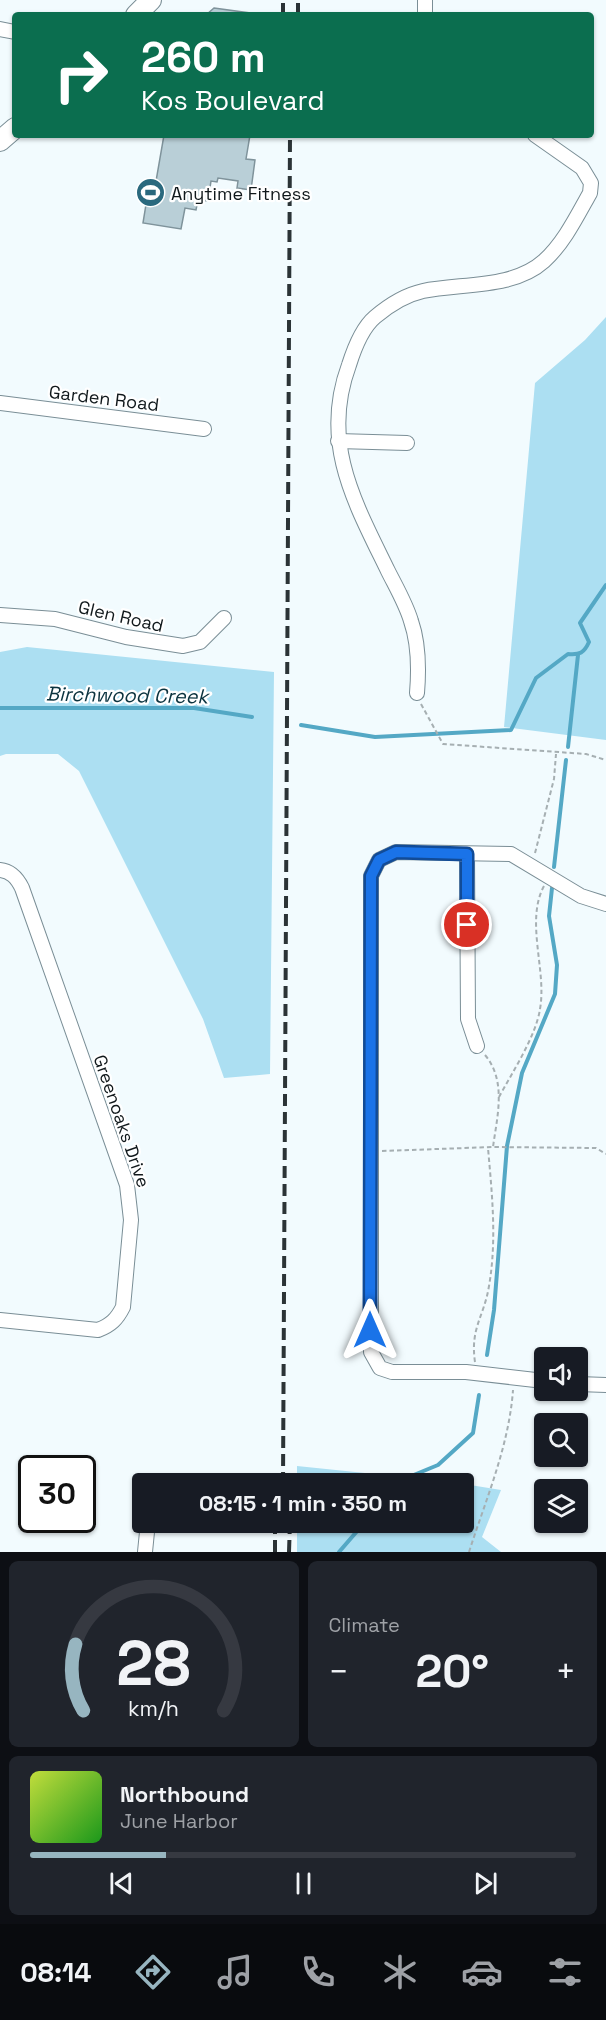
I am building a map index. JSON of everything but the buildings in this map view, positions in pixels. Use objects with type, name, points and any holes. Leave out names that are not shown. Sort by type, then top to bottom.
[{"type":"street","points":[[139,12],[151,0]]},
{"type":"street","points":[[0,141],[12,131]]},
{"type":"street","points":[[417,693],[419,669],[411,621],[348,486],[338,441],[338,408],[343,379],[361,337],[372,320],[391,306],[420,292],[493,282],[532,270],[557,247],[590,193],[591,183],[582,168],[539,138]]},
{"type":"street","name":"Garden Road","points":[[0,403],[204,429]]},
{"type":"street","points":[[338,441],[407,443]]},
{"type":"street","name":"Glen Road","points":[[0,615],[55,619],[126,637],[183,646],[200,642],[224,618]]},
{"type":"street","points":[[534,1380],[477,1374],[387,1371],[380,1368],[371,1353],[371,876],[379,860],[396,852],[512,854],[550,875],[581,896],[606,904]]},
{"type":"street","points":[[467,854],[468,1019],[477,1046]]},
{"type":"street","name":"Greenoaks Drive","points":[[0,870],[7,871],[17,878],[22,888],[127,1185],[131,1220],[123,1306],[118,1317],[109,1326],[98,1330],[0,1320]]},
{"type":"street","points":[[588,1384],[606,1385]]},
{"type":"street","points":[[145,1552],[147,1533]]},
{"type":"path","points":[[417,693],[428,720],[443,744],[556,754],[586,754],[606,760]]},
{"type":"path","points":[[532,865],[554,779],[556,754]]},
{"type":"path","points":[[499,1097],[521,1056],[540,1011],[542,990],[536,911],[539,895],[550,875]]},
{"type":"path","points":[[477,1046],[493,1064],[498,1085],[499,1097],[493,1148]]},
{"type":"path","points":[[370,1151],[519,1147],[596,1148],[606,1154]]},
{"type":"path","points":[[477,1374],[472,1345],[489,1286],[495,1224],[488,1148]]},
{"type":"path","points":[[469,1552],[502,1450],[511,1415],[514,1378]]},
{"type":"shaded area","points":[[606,317],[606,740],[504,727],[535,383],[585,340]]},
{"type":"shaded area","points":[[27,647],[274,672],[270,1074],[224,1078],[203,1019],[79,771],[58,754],[0,756],[0,652]]},
{"type":"shaded area","points":[[297,1466],[365,1473],[297,1473]]},
{"type":"shaded area","points":[[474,1486],[501,1490],[482,1537],[501,1552],[297,1552],[297,1533],[474,1533]]},
{"type":"waterway","name":"Birchwood Creek","points":[[301,725],[375,737],[511,730],[536,678],[568,654],[579,654],[585,649],[589,642],[580,623],[606,585]]},
{"type":"waterway","points":[[568,747],[578,655]]},
{"type":"waterway","name":"Birchwood Creek","points":[[0,708],[194,708],[252,717]]},
{"type":"waterway","points":[[554,867],[566,760]]},
{"type":"waterway","points":[[487,1355],[494,1310],[507,1146],[522,1073],[555,994],[557,965],[549,916],[552,888]]},
{"type":"waterway","points":[[419,1473],[438,1465],[473,1433],[479,1395]]},
{"type":"waterway","points":[[339,1552],[355,1533]]},
{"type":"railway","points":[[283,0],[283,12]]},
{"type":"railway","points":[[298,0],[298,12]]},
{"type":"railway","points":[[283,1473],[290,138]]},
{"type":"railway","points":[[275,1533],[275,1552]]},
{"type":"railway","points":[[289,1552],[290,1533]]},
{"type":"place","name":"Anytime Fitness","points":[[150,193]]},
{"type":"route","points":[[370,1330],[371,876],[379,860],[396,852],[467,854],[467,925]]}]
